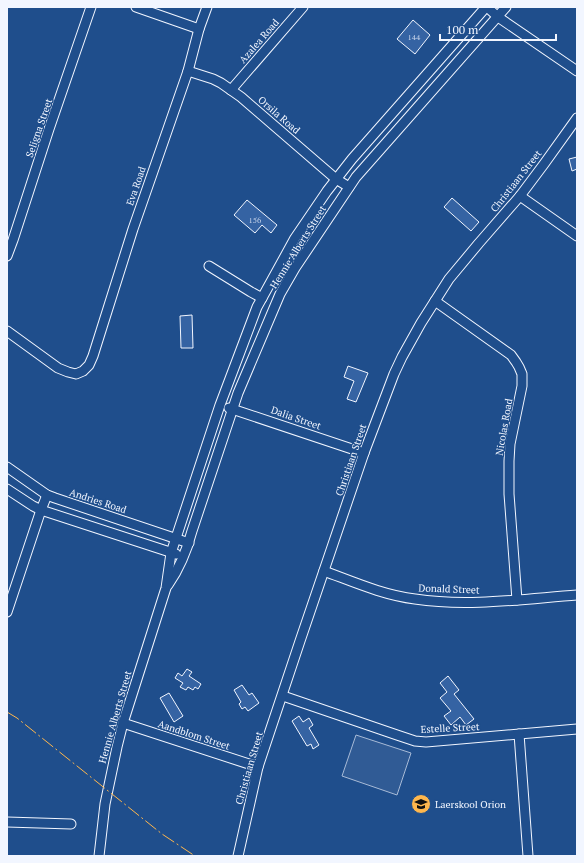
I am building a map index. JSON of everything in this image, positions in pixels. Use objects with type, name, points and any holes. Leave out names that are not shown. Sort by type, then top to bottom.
[{"type":"street","name":"Seligna Street","points":[[7,256],[91,7]]},
{"type":"street","points":[[136,7],[199,28]]},
{"type":"street","name":"Eva Road","points":[[7,331],[58,368],[76,374],[83,371],[89,365],[133,229],[188,71],[199,28],[207,7]]},
{"type":"street","name":"Azalea Road","points":[[231,90],[303,7]]},
{"type":"street","points":[[486,7],[498,17],[577,71]]},
{"type":"street","name":"Hennie Alberts Street","points":[[99,856],[105,804],[116,747],[166,588],[171,553],[175,539],[220,405],[257,306],[295,238],[336,179],[486,7]]},
{"type":"street","name":"Hennie Alberts Street","points":[[166,588],[184,556],[238,393],[280,294],[295,268],[356,177],[506,7]]},
{"type":"street","name":"Orsila Road","points":[[188,71],[213,79],[231,90],[336,179],[349,187]]},
{"type":"street","name":"Christiaan Street","points":[[238,856],[258,767],[364,453],[397,368],[410,341],[449,280],[520,196],[577,118]]},
{"type":"street","points":[[520,196],[577,236]]},
{"type":"street","points":[[209,266],[262,298]]},
{"type":"street","name":"Nicolas Road","points":[[435,301],[511,355],[522,374],[522,386],[510,444],[509,461],[509,494],[517,600]]},
{"type":"street","name":"Dalia Street","points":[[220,405],[364,453]]},
{"type":"street","name":"Andries Road","points":[[7,467],[47,495],[175,539],[189,542]]},
{"type":"street","points":[[7,489],[41,510],[184,556]]},
{"type":"street","points":[[7,612],[47,495]]},
{"type":"street","name":"Donald Street","points":[[324,571],[370,588],[415,599],[472,603],[577,595]]},
{"type":"street","name":"Estelle Street","points":[[282,696],[415,741],[426,742],[577,729]]},
{"type":"street","name":"Aandblom Street","points":[[123,723],[258,767]]},
{"type":"street","points":[[519,734],[528,856]]},
{"type":"street","points":[[7,822],[71,824]]},
{"type":"shaded area","points":[[356,735],[411,753],[397,795],[342,776]]},
{"type":"building","points":[[413,20],[430,35],[415,54],[397,39]]},
{"type":"building","points":[[577,157],[577,169],[572,171],[569,159]]},
{"type":"building","points":[[452,198],[479,222],[471,231],[444,207]]},
{"type":"building","points":[[247,200],[277,225],[271,233],[262,225],[255,233],[234,215]]},
{"type":"building","points":[[192,315],[193,348],[181,348],[180,316]]},
{"type":"building","points":[[348,366],[368,373],[356,402],[347,399],[354,381],[344,377]]},
{"type":"building","points":[[187,669],[192,672],[189,676],[201,684],[198,689],[195,687],[193,690],[188,687],[186,690],[180,687],[183,683],[175,678],[178,673],[182,676]]},
{"type":"building","points":[[448,676],[459,690],[454,694],[474,719],[466,725],[460,717],[451,725],[444,716],[451,711],[440,698],[447,692],[440,683]]},
{"type":"building","points":[[242,685],[249,695],[252,693],[259,703],[248,711],[245,707],[242,709],[239,704],[241,702],[234,690]]},
{"type":"building","points":[[169,693],[183,716],[174,722],[160,698]]},
{"type":"building","points":[[299,716],[303,722],[309,718],[313,725],[309,728],[319,745],[313,749],[311,744],[307,746],[292,721]]},
{"type":"power","points":[[7,712],[17,718],[162,834],[195,856]]},
{"type":"place","name":"Laerskool Orion","points":[[421,804]]}]
